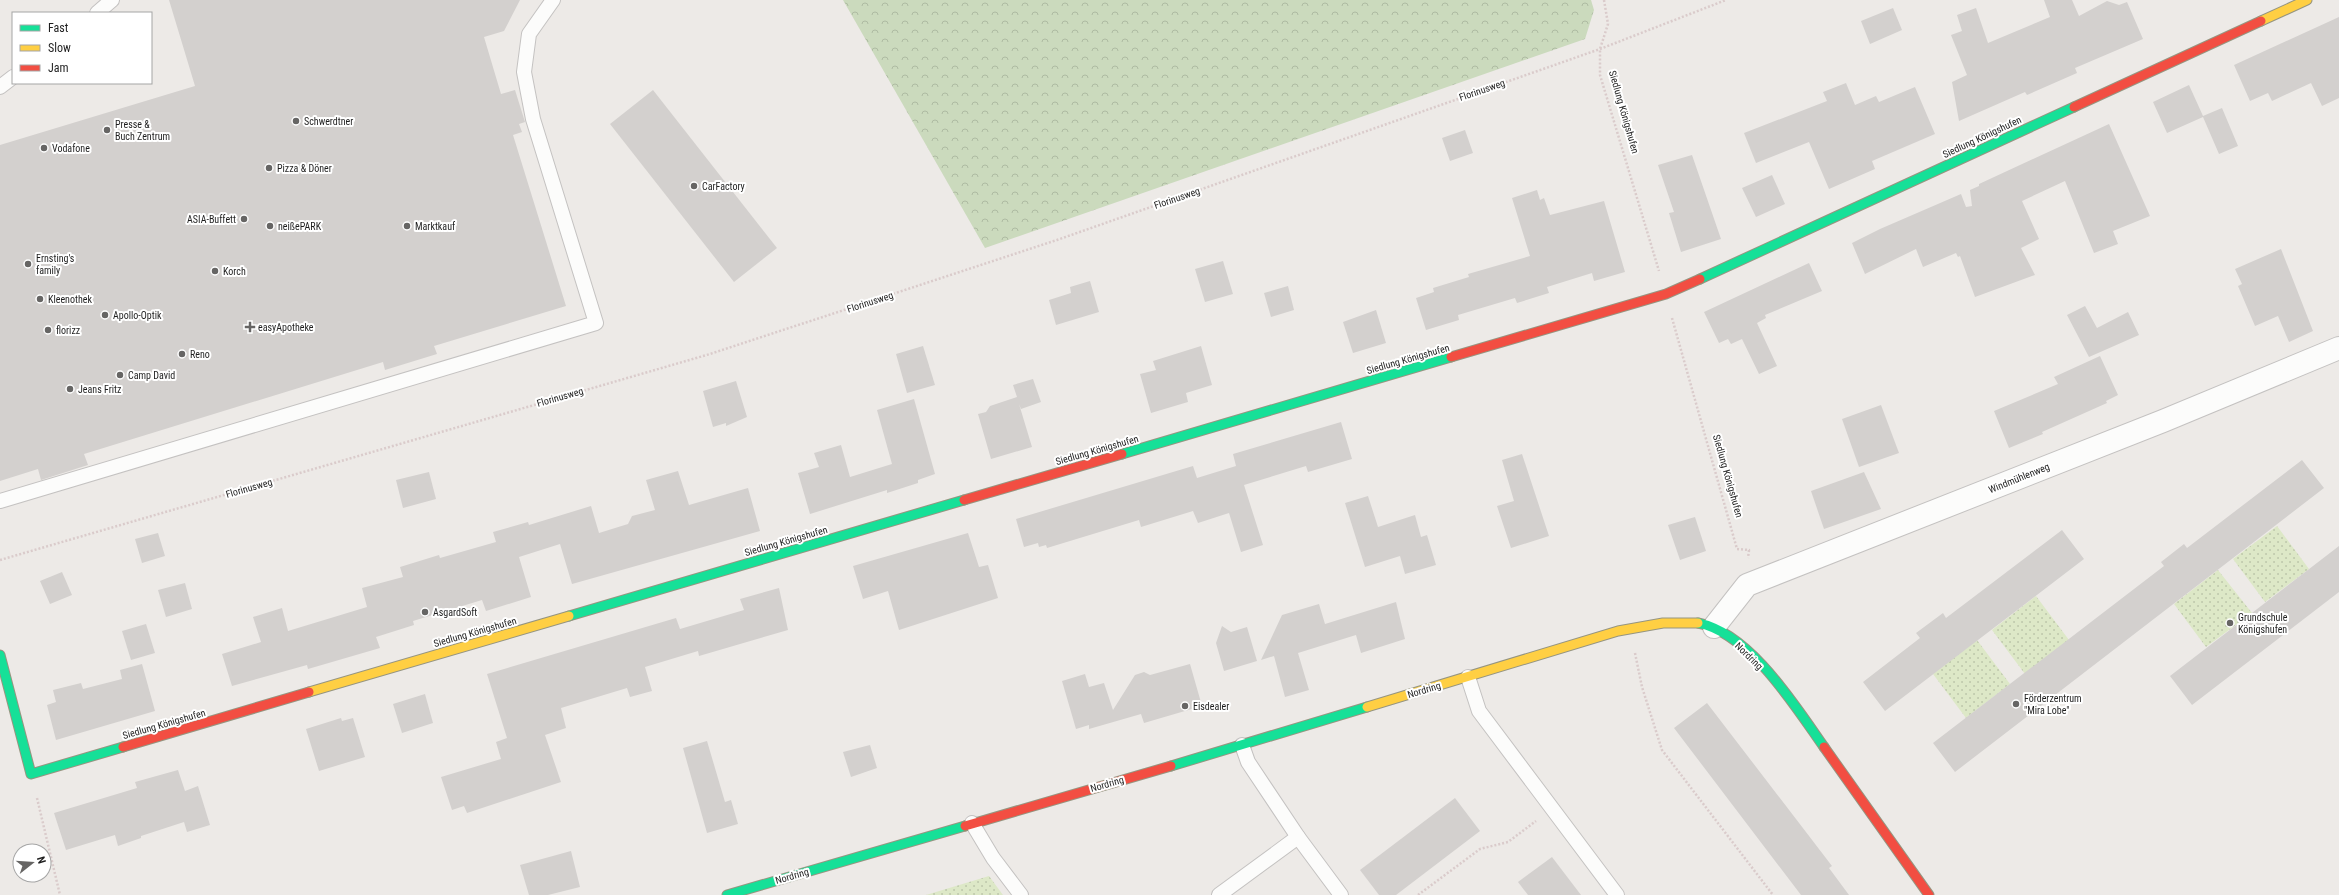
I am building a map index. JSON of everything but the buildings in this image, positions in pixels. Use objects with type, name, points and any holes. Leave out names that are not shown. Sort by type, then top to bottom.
[{"type":"street","name":"Siedlung Königshufen","points":[[32,774],[1666,294],[2307,0]]},
{"type":"street","name":"Windmühlenweg","points":[[1747,585],[2163,421],[2339,348]]},
{"type":"street","points":[[1714,627],[1747,585]]},
{"type":"street","name":"Nordring","points":[[727,895],[1242,745],[1630,629],[1682,622],[1714,627],[1739,644],[1778,685],[1928,895]]},
{"type":"street","points":[[0,655],[32,774]]},
{"type":"lane","points":[[98,12],[112,0]]},
{"type":"lane","points":[[0,501],[596,323],[533,120],[524,72],[529,34],[553,0]]},
{"type":"lane","points":[[1468,677],[1479,711],[1617,895]]},
{"type":"lane","points":[[1242,745],[1248,762],[1298,837],[1341,895]]},
{"type":"lane","points":[[972,824],[993,858],[1021,895]]},
{"type":"lane","points":[[1219,895],[1298,837]]},
{"type":"path","name":"Siedlung Königshufen","points":[[1604,0],[1608,24],[1600,49],[1600,75],[1666,294],[1737,549],[1749,550],[1747,585]]},
{"type":"path","name":"Florinusweg","points":[[0,560],[710,354],[1057,240],[1600,49],[1726,0]]},
{"type":"path","points":[[1630,629],[1642,687],[1662,750],[1773,895]]},
{"type":"path","points":[[32,774],[60,895]]},
{"type":"path","points":[[1418,895],[1480,848],[1508,842],[1552,809]]},
{"type":"green space","points":[[843,0],[1591,0],[1594,10],[1585,39],[985,248]]},
{"type":"green space","points":[[2277,526],[2309,569],[2265,602],[2233,559]]},
{"type":"green space","points":[[2218,570],[2252,613],[2206,647],[2174,604]]},
{"type":"green space","points":[[2036,596],[2069,640],[2025,674],[1992,630]]},
{"type":"green space","points":[[1977,640],[2010,684],[1966,718],[1933,674]]},
{"type":"green space","points":[[989,876],[1003,895],[926,895]]},
{"type":"traffic: fast","points":[[1700,279],[2074,107]]},
{"type":"traffic: fast","points":[[1122,454],[1451,357]]},
{"type":"traffic: fast","points":[[569,616],[964,500]]},
{"type":"traffic: fast","points":[[1698,623],[1717,630],[1736,641],[1753,656],[1770,673],[1785,692],[1824,747]]},
{"type":"traffic: fast","points":[[0,655],[31,774],[123,747]]},
{"type":"traffic: fast","points":[[1171,766],[1367,707]]},
{"type":"traffic: fast","points":[[727,895],[965,826]]},
{"type":"traffic: slow","points":[[2261,21],[2307,0]]},
{"type":"traffic: slow","points":[[309,692],[569,616]]},
{"type":"traffic: slow","points":[[1367,707],[1618,631],[1663,623],[1698,623]]},
{"type":"traffic: jam","points":[[2074,107],[2261,21]]},
{"type":"traffic: jam","points":[[1451,357],[1666,294],[1700,279]]},
{"type":"traffic: jam","points":[[964,500],[1122,454]]},
{"type":"traffic: jam","points":[[123,747],[309,692]]},
{"type":"traffic: jam","points":[[1824,747],[1929,895]]},
{"type":"traffic: jam","points":[[965,826],[1171,766]]},
{"type":"place","name":"Schwerdtner","points":[[296,121]]},
{"type":"place","name":"Presse & Buch Zentrum","points":[[107,130]]},
{"type":"place","name":"Vodafone","points":[[44,148]]},
{"type":"place","name":"Pizza & Döner","points":[[269,168]]},
{"type":"place","name":"CarFactory","points":[[694,186]]},
{"type":"place","name":"ASIA-Buffett","points":[[244,219]]},
{"type":"place","name":"neißePARK","points":[[270,226]]},
{"type":"place","name":"Marktkauf","points":[[407,226]]},
{"type":"place","name":"Ernsting's family","points":[[28,264]]},
{"type":"place","name":"Korch","points":[[215,271]]},
{"type":"place","name":"Kleenothek","points":[[40,299]]},
{"type":"place","name":"Apollo-Optik","points":[[105,315]]},
{"type":"place","name":"easyApotheke","points":[[250,327]]},
{"type":"place","name":"florizz","points":[[48,330]]},
{"type":"place","name":"Reno","points":[[182,354]]},
{"type":"place","name":"Camp David","points":[[120,375]]},
{"type":"place","name":"Jeans Fritz","points":[[70,389]]},
{"type":"place","name":"AsgardSoft","points":[[425,612]]},
{"type":"place","name":"Grundschule Königshufen","points":[[2230,623]]},
{"type":"place","name":"Förderzentrum \"Mira Lobe\"","points":[[2016,704]]},
{"type":"place","name":"Eisdealer","points":[[1185,706]]}]
